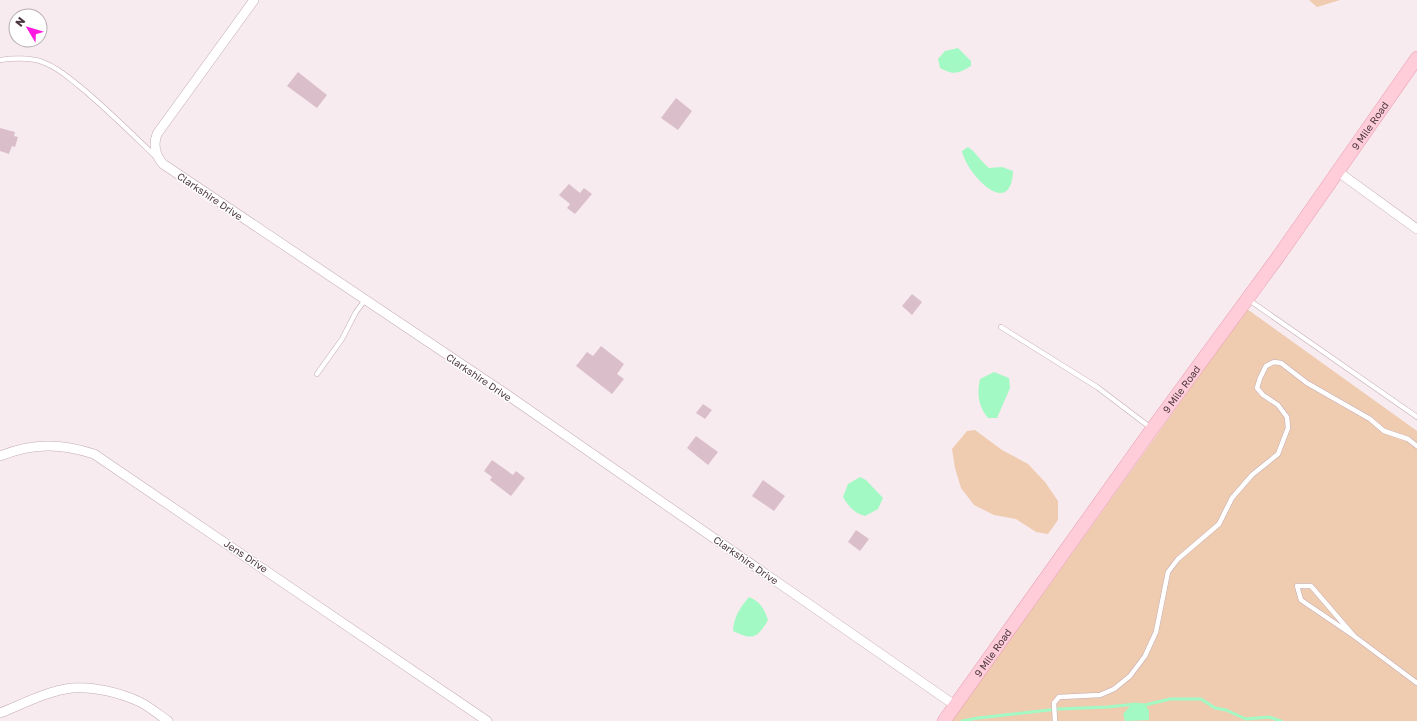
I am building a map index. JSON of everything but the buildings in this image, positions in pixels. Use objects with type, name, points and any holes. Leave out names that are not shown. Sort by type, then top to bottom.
[{"type":"street","points":[[159,160],[155,147],[157,134],[254,0]]},
{"type":"street","name":"9 Mile Road","points":[[944,721],[1152,429],[1247,299],[1417,58]]},
{"type":"street","name":"Clarkshire Drive","points":[[159,160],[168,168],[676,511],[956,706]]},
{"type":"street","points":[[1337,171],[1417,229]]},
{"type":"street","name":"Jens Drive","points":[[0,456],[24,448],[50,445],[72,447],[94,454],[474,718],[487,721]]},
{"type":"street","points":[[0,713],[49,694],[73,688],[92,689],[116,694],[141,702],[168,721]]},
{"type":"lane","points":[[0,60],[16,58],[32,60],[45,63],[59,70],[91,96],[159,160]]},
{"type":"lane","points":[[1247,299],[1417,417]]},
{"type":"lane","points":[[317,374],[342,339],[356,312],[365,300]]},
{"type":"lane","points":[[1001,327],[1097,387],[1152,429]]},
{"type":"lane","points":[[1055,721],[1053,705],[1055,699],[1061,696],[1100,695],[1114,689],[1130,676],[1145,656],[1156,632],[1168,572],[1178,559],[1219,524],[1232,498],[1252,475],[1278,454],[1288,428],[1286,417],[1278,406],[1263,395],[1257,388],[1266,366],[1274,362],[1281,363],[1308,383],[1370,419],[1384,431],[1408,439],[1417,446]]},
{"type":"lane","points":[[1354,636],[1311,586],[1297,586],[1301,600],[1354,636],[1417,683]]},
{"type":"shaded area","points":[[1309,0],[1340,0],[1317,7]]},
{"type":"shaded area","points":[[958,48],[971,61],[971,66],[956,73],[948,72],[940,68],[938,59],[945,51]]},
{"type":"shaded area","points":[[968,147],[989,168],[1002,167],[1013,171],[1010,185],[1005,192],[997,193],[980,181],[966,161],[962,151]]},
{"type":"shaded area","points":[[1247,309],[1417,431],[1417,721],[952,721]]},
{"type":"shaded area","points":[[994,372],[1009,378],[1010,388],[997,418],[988,418],[980,404],[979,384],[980,379]]},
{"type":"shaded area","points":[[975,430],[1002,450],[1028,464],[1045,482],[1058,501],[1058,520],[1048,534],[1036,532],[1016,519],[994,515],[974,505],[961,488],[955,468],[952,449],[967,431]]},
{"type":"shaded area","points":[[860,477],[866,480],[883,498],[878,509],[865,516],[852,509],[843,497],[848,484]]},
{"type":"shaded area","points":[[749,597],[762,606],[768,620],[761,631],[754,636],[745,636],[733,631],[738,612]]},
{"type":"shaded area","points":[[1131,705],[1145,705],[1149,710],[1149,720],[1125,721],[1123,714]]},
{"type":"waterway","points":[[962,721],[1058,709],[1108,707],[1135,704],[1145,705],[1170,699],[1201,699],[1215,708],[1226,710],[1246,719],[1269,717],[1281,721]]}]
